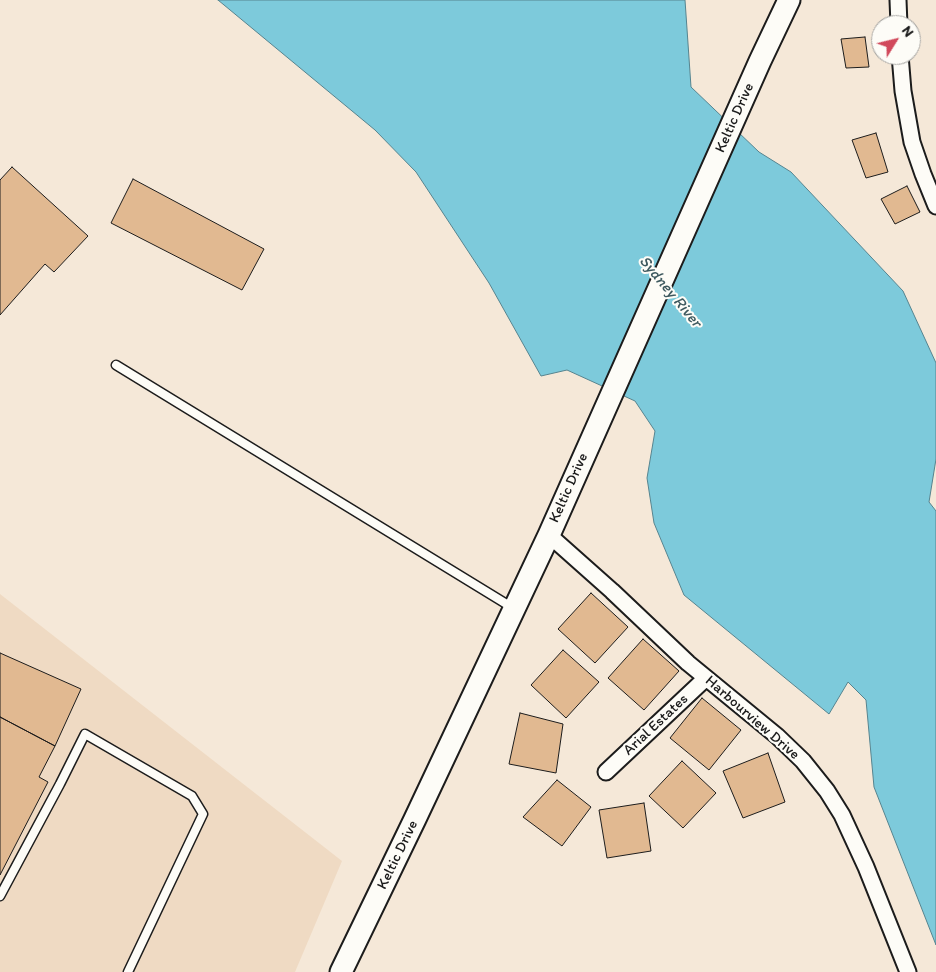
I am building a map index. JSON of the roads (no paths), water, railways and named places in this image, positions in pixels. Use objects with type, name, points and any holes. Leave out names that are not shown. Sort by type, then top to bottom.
[{"type":"main road","name":"Keltic Drive","points":[[341,972],[549,535],[789,0]]},
{"type":"street","points":[[898,0],[899,15]]},
{"type":"street","points":[[901,65],[903,91],[912,142],[936,206]]},
{"type":"street","name":"Harbourview Drive","points":[[549,535],[688,663],[777,736],[803,761],[827,791],[842,815],[908,972]]},
{"type":"street","name":"Arial Estates","points":[[606,772],[706,678]]},
{"type":"lane","points":[[116,365],[513,608]]},
{"type":"lane","points":[[0,896],[85,734],[192,796],[203,814],[128,972]]},
{"type":"water","name":"Sydney River","points":[[218,0],[685,0],[691,87],[759,152],[791,172],[903,291],[936,363],[936,459],[929,502],[936,511],[936,945],[874,787],[866,700],[848,682],[829,714],[684,595],[654,523],[647,478],[655,431],[635,401],[567,370],[541,376],[489,283],[416,172],[375,130]]}]
